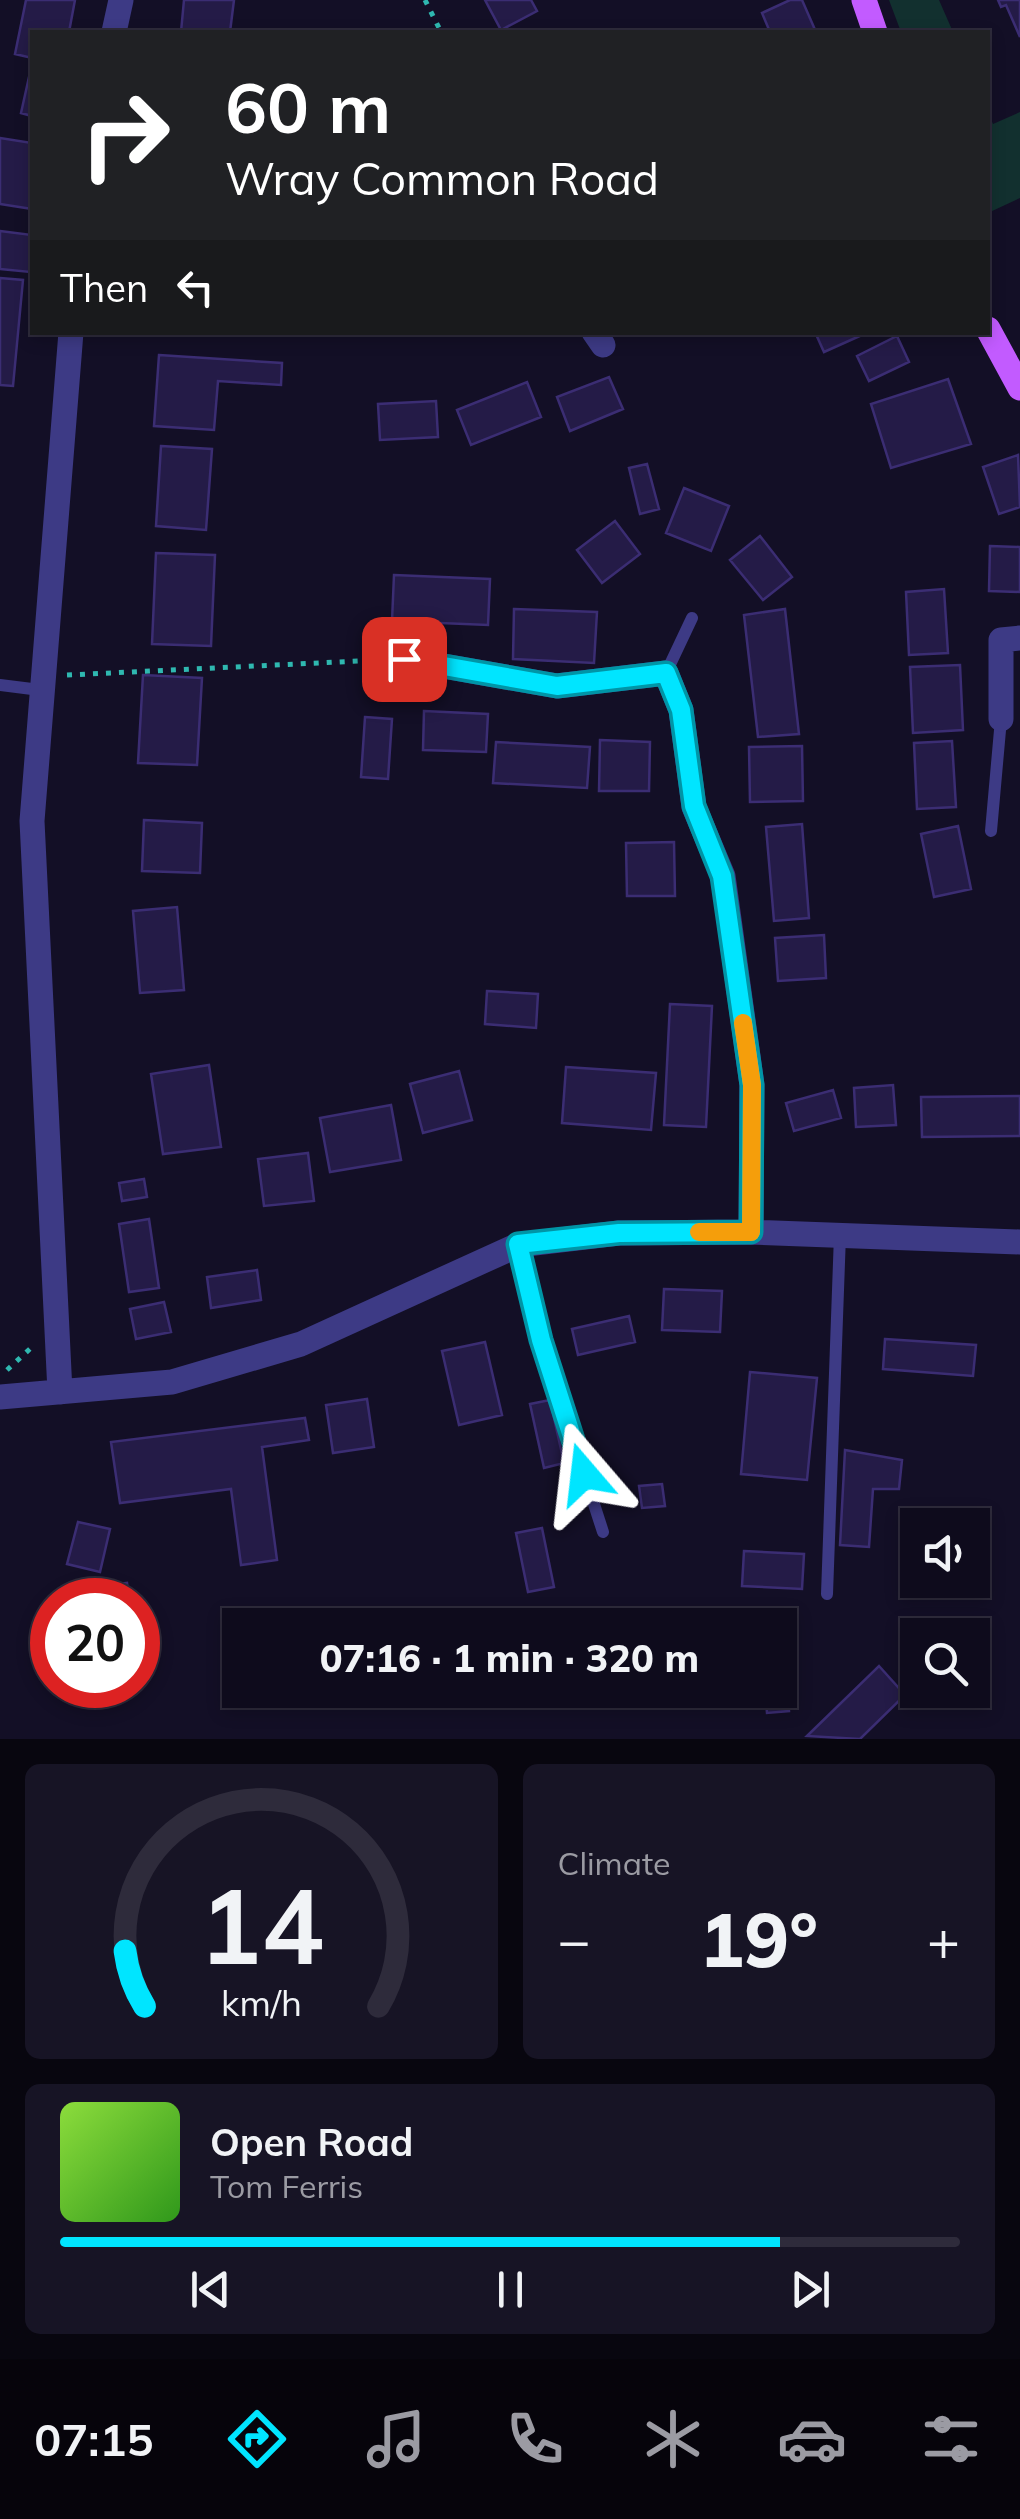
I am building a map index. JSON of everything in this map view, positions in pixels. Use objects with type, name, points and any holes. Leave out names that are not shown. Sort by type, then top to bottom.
[{"type":"main road","points":[[864,0],[874,30]]},
{"type":"main road","points":[[990,333],[1020,388]]},
{"type":"street","points":[[114,30],[121,0]]},
{"type":"street","points":[[60,1392],[32,821],[71,335]]},
{"type":"street","points":[[1001,719],[1001,640],[1020,638]]},
{"type":"street","points":[[404,659],[557,686],[666,673],[681,710],[694,806],[722,876],[752,1085],[751,1232]]},
{"type":"street","points":[[0,1397],[172,1382],[301,1344],[518,1244],[619,1233],[751,1232],[1020,1242]]},
{"type":"lane","points":[[666,673],[692,618]]},
{"type":"lane","points":[[0,686],[40,683]]},
{"type":"lane","points":[[990,830],[1001,719]]},
{"type":"lane","points":[[827,1594],[840,1235]]},
{"type":"lane","points":[[518,1244],[541,1340],[603,1532]]},
{"type":"path","points":[[426,0],[441,30]]},
{"type":"path","points":[[40,683],[404,659]]},
{"type":"path","points":[[0,1388],[7,1371],[59,1320]]},
{"type":"green space","points":[[889,0],[939,0],[952,30],[900,30]]},
{"type":"green space","points":[[1020,112],[1020,198],[990,212],[990,117],[993,124]]},
{"type":"building","points":[[26,0],[75,0],[69,30],[30,30],[30,58],[15,54]]},
{"type":"building","points":[[184,0],[234,0],[230,30],[181,30]]},
{"type":"building","points":[[485,0],[531,0],[537,11],[501,30]]},
{"type":"building","points":[[790,0],[802,0],[815,30],[769,30],[762,13]]},
{"type":"building","points":[[998,0],[1020,0],[1020,37],[1006,5],[1001,7]]},
{"type":"building","points":[[30,72],[30,115],[21,113]]},
{"type":"building","points":[[0,138],[30,143],[30,209],[0,204]]},
{"type":"building","points":[[0,231],[30,235],[30,272],[0,269]]},
{"type":"building","points":[[0,278],[23,280],[13,386],[0,385]]},
{"type":"building","points":[[816,335],[862,335],[824,352]]},
{"type":"building","points":[[897,336],[909,362],[869,381],[857,356]]},
{"type":"building","points":[[159,355],[282,363],[281,385],[218,381],[214,430],[154,426]]},
{"type":"building","points":[[609,377],[623,409],[570,431],[557,397]]},
{"type":"building","points":[[948,379],[971,444],[891,468],[871,404]]},
{"type":"building","points":[[527,382],[541,417],[471,445],[457,410]]},
{"type":"building","points":[[436,401],[438,437],[380,440],[378,404]]},
{"type":"building","points":[[161,446],[212,449],[206,530],[156,526]]},
{"type":"building","points":[[1018,455],[1020,507],[999,514],[983,467]]},
{"type":"building","points":[[647,464],[659,509],[640,514],[629,468]]},
{"type":"building","points":[[684,488],[729,506],[711,551],[666,533]]},
{"type":"building","points":[[615,521],[640,554],[602,583],[577,550]]},
{"type":"building","points":[[760,536],[792,577],[763,600],[730,560]]},
{"type":"building","points":[[990,546],[1020,547],[1020,592],[989,591]]},
{"type":"building","points":[[156,553],[215,555],[211,646],[152,644]]},
{"type":"building","points":[[394,575],[490,579],[488,625],[392,621]]},
{"type":"building","points":[[944,589],[948,653],[909,655],[906,592]]},
{"type":"building","points":[[514,609],[597,612],[594,663],[513,659]]},
{"type":"building","points":[[785,609],[799,734],[758,737],[744,615]]},
{"type":"building","points":[[960,665],[963,730],[913,733],[910,667]]},
{"type":"building","points":[[143,675],[202,678],[197,765],[138,763]]},
{"type":"building","points":[[424,711],[488,714],[486,752],[423,750]]},
{"type":"building","points":[[365,717],[392,719],[388,779],[361,777]]},
{"type":"building","points":[[600,740],[650,742],[649,791],[599,791]]},
{"type":"building","points":[[952,741],[956,807],[917,809],[914,743]]},
{"type":"building","points":[[496,742],[590,747],[587,788],[493,783]]},
{"type":"building","points":[[802,746],[803,801],[750,802],[749,747]]},
{"type":"building","points":[[144,820],[202,823],[200,873],[142,871]]},
{"type":"building","points":[[802,824],[809,918],[774,921],[766,827]]},
{"type":"building","points":[[958,826],[971,889],[934,897],[921,834]]},
{"type":"building","points":[[674,842],[675,896],[627,896],[626,843]]},
{"type":"building","points":[[177,907],[184,990],[140,993],[133,911]]},
{"type":"building","points":[[824,935],[826,978],[778,981],[775,938]]},
{"type":"building","points":[[487,991],[538,994],[536,1028],[485,1024]]},
{"type":"building","points":[[670,1004],[712,1006],[706,1127],[664,1125]]},
{"type":"building","points":[[209,1065],[221,1147],[163,1154],[151,1074]]},
{"type":"building","points":[[566,1067],[656,1073],[651,1130],[562,1123]]},
{"type":"building","points":[[459,1071],[472,1120],[423,1133],[410,1084]]},
{"type":"building","points":[[893,1085],[896,1125],[856,1127],[854,1088]]},
{"type":"building","points":[[833,1090],[841,1118],[794,1131],[786,1103]]},
{"type":"building","points":[[1020,1096],[1020,1136],[922,1137],[921,1097]]},
{"type":"building","points":[[391,1105],[401,1160],[330,1172],[320,1118]]},
{"type":"building","points":[[308,1153],[314,1201],[264,1206],[258,1159]]},
{"type":"building","points":[[144,1179],[147,1197],[122,1201],[119,1183]]},
{"type":"building","points":[[149,1219],[159,1288],[129,1292],[119,1224]]},
{"type":"building","points":[[257,1270],[261,1300],[211,1308],[207,1277]]},
{"type":"building","points":[[664,1289],[722,1291],[720,1332],[662,1330]]},
{"type":"building","points":[[164,1302],[171,1332],[136,1339],[130,1309]]},
{"type":"building","points":[[629,1316],[635,1342],[578,1355],[572,1329]]},
{"type":"building","points":[[885,1339],[976,1345],[973,1376],[883,1369]]},
{"type":"building","points":[[485,1342],[502,1415],[459,1425],[442,1351]]},
{"type":"building","points":[[750,1372],[817,1378],[807,1480],[741,1474]]},
{"type":"building","points":[[367,1399],[374,1447],[333,1453],[326,1405]]},
{"type":"building","points":[[550,1400],[564,1463],[544,1468],[530,1404]]},
{"type":"building","points":[[305,1418],[309,1440],[262,1447],[277,1560],[241,1565],[231,1489],[120,1503],[111,1442]]},
{"type":"building","points":[[845,1450],[902,1460],[899,1489],[873,1489],[869,1547],[840,1545]]},
{"type":"building","points":[[662,1484],[665,1506],[642,1508],[639,1486]]},
{"type":"building","points":[[78,1522],[110,1529],[100,1572],[67,1564]]},
{"type":"building","points":[[542,1528],[554,1587],[528,1592],[516,1533]]},
{"type":"building","points":[[744,1551],[804,1554],[802,1589],[742,1586]]},
{"type":"building","points":[[879,1666],[900,1689],[900,1700],[860,1739],[807,1736]]},
{"type":"building","points":[[767,1708],[789,1708],[789,1711],[767,1713]]},
{"type":"slow traffic","points":[[699,1232],[751,1232],[752,1085],[743,1023]]},
{"type":"route","points":[[404,659],[557,686],[666,673],[681,710],[694,806],[722,876],[752,1085],[751,1232],[619,1233],[518,1244],[541,1340],[584,1474]]}]
